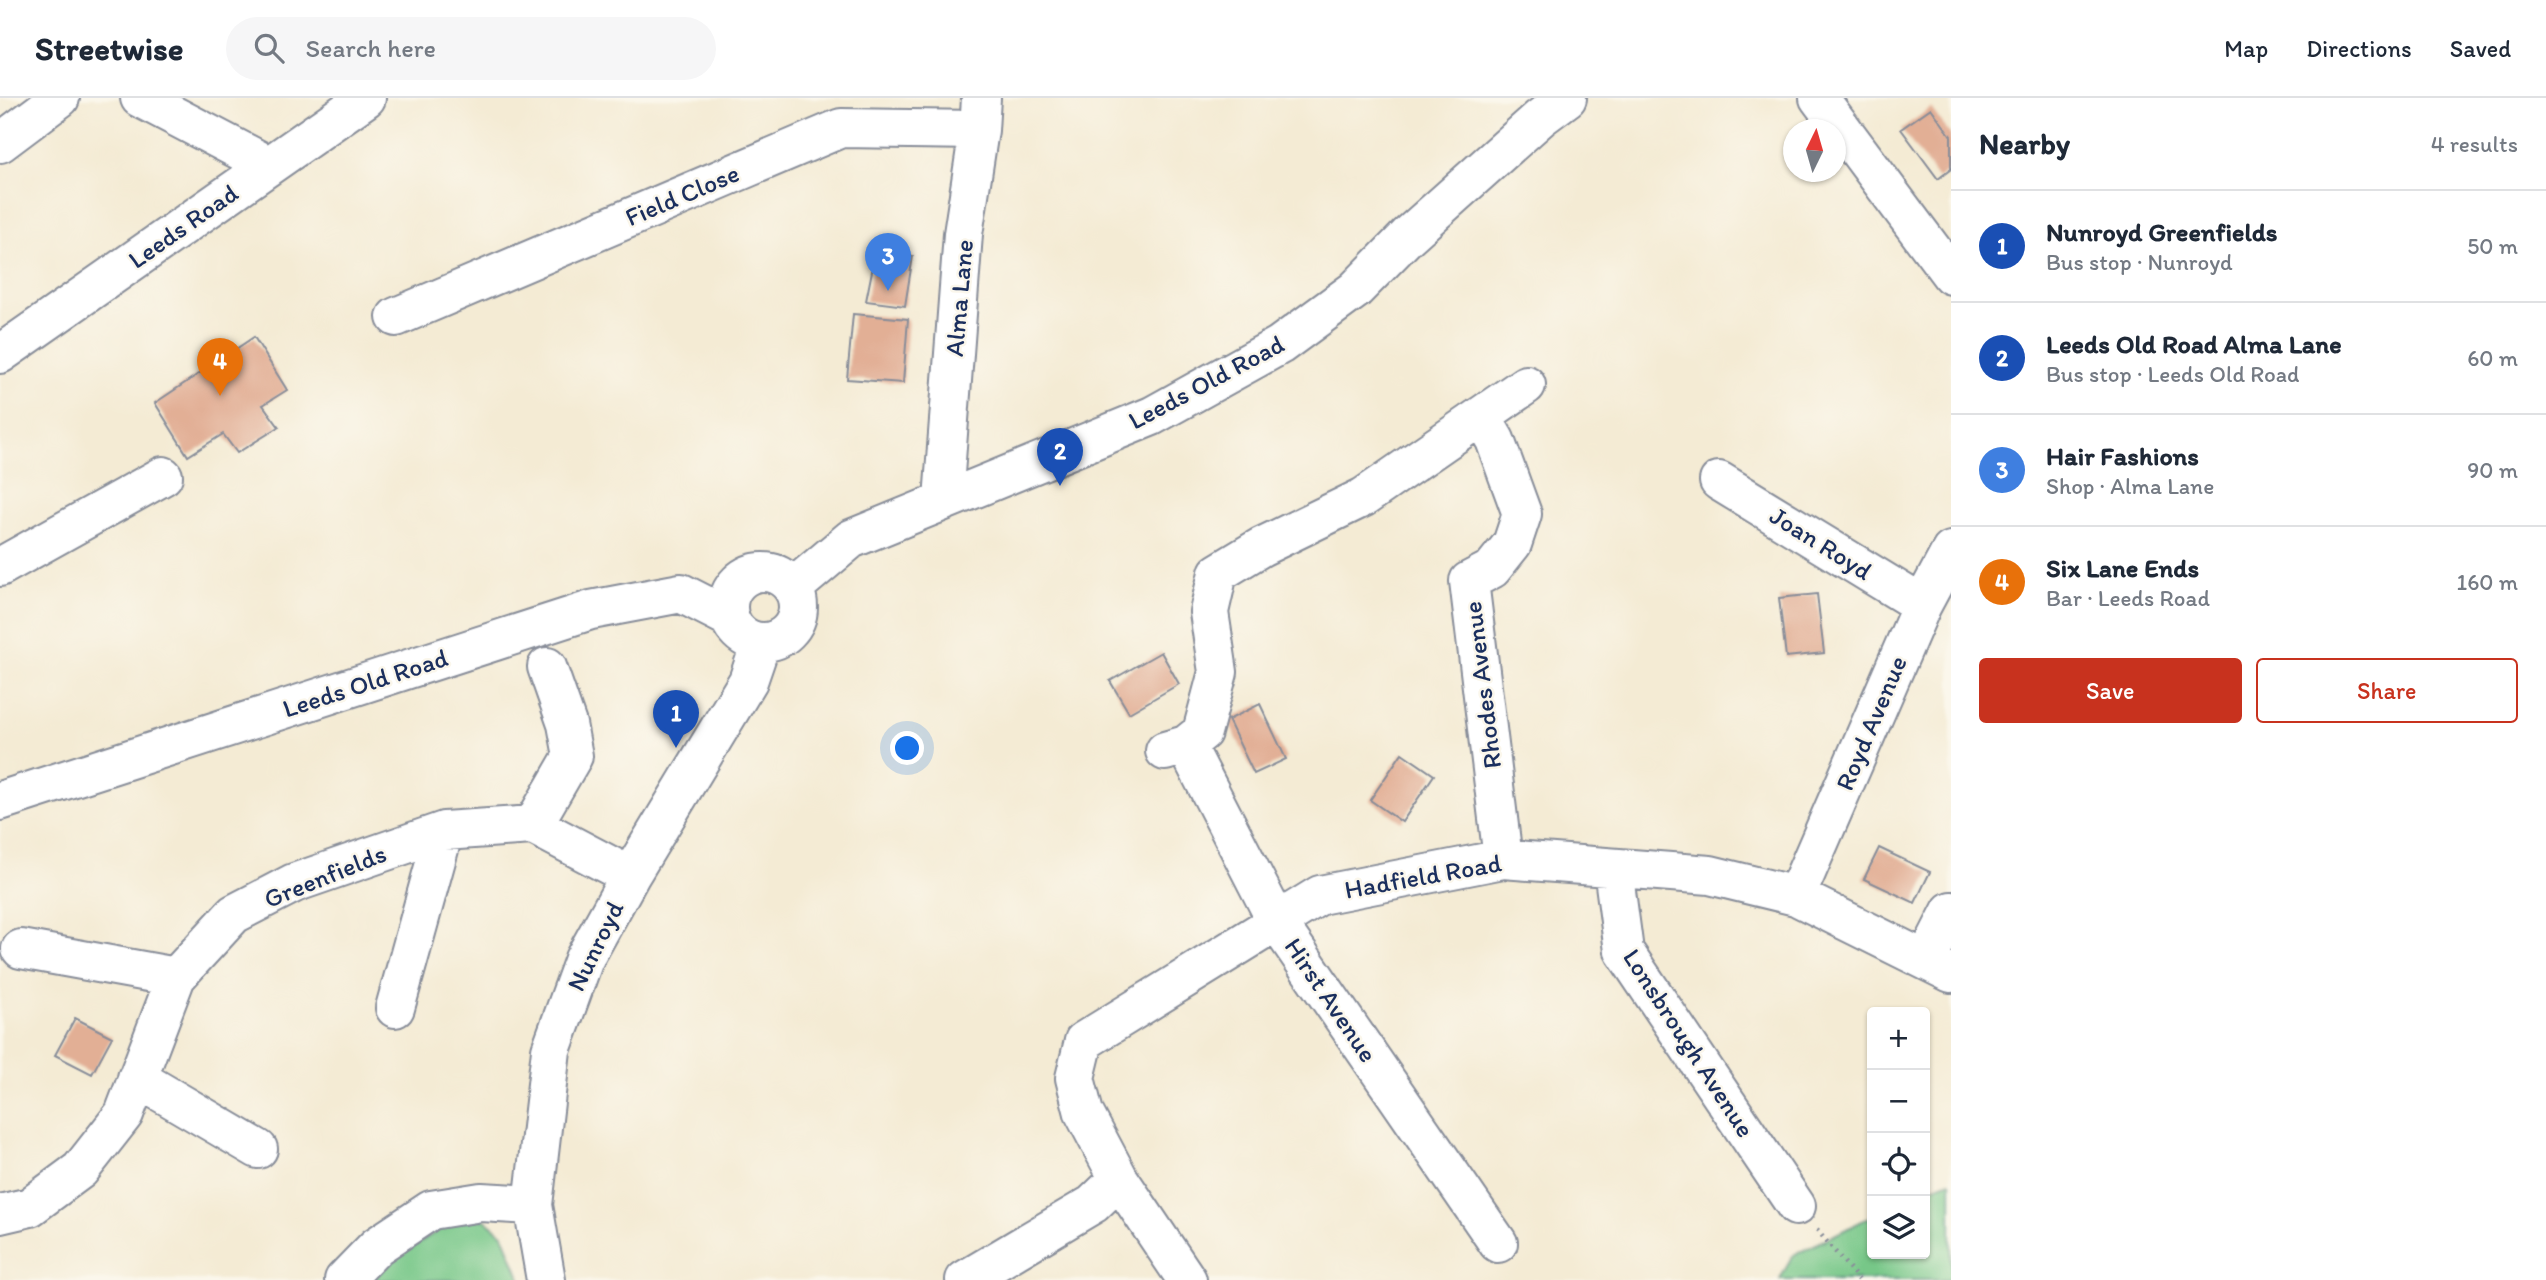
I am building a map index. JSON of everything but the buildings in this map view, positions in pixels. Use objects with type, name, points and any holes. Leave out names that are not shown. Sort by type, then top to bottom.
[{"type":"street","points":[[0,143],[60,98]]},
{"type":"street","points":[[140,98],[268,166]]},
{"type":"street","name":"Leeds Road","points":[[0,354],[366,98]]},
{"type":"street","name":"Leeds Old Road","points":[[794,587],[851,539],[1152,416],[1280,345],[1355,290],[1408,236],[1540,118],[1567,98]]},
{"type":"street","points":[[1819,98],[1951,275]]},
{"type":"street","name":"Alma Lane","points":[[943,500],[963,234],[980,114]]},
{"type":"street","name":"Field Close","points":[[396,317],[841,128],[980,114]]},
{"type":"street","points":[[1481,416],[1526,385]]},
{"type":"street","name":"Hirst Avenue","points":[[1481,416],[1364,497],[1261,547],[1218,573],[1209,612],[1218,672],[1184,743],[1278,922],[1498,1243]]},
{"type":"street","name":"Rhodes Avenue","points":[[1481,416],[1500,453],[1522,514],[1512,544],[1492,569],[1469,581],[1503,859]]},
{"type":"street","points":[[0,567],[163,476]]},
{"type":"street","name":"Joan Royd","points":[[1720,481],[1922,605]]},
{"type":"street","name":"Royd Avenue","points":[[1796,897],[1922,605],[1951,551]]},
{"type":"street","points":[[728,617],[730,592],[748,573],[774,571],[794,587],[800,613],[786,635],[761,643]]},
{"type":"street","name":"Leeds Old Road","points":[[0,801],[591,610],[681,593],[728,617],[740,635],[761,643]]},
{"type":"street","name":"Nunroyd","points":[[546,1280],[533,1205],[551,1050],[584,959],[630,876],[748,681],[761,643]]},
{"type":"street","points":[[547,667],[567,724],[573,756],[533,825],[630,876]]},
{"type":"street","name":"Greenfields","points":[[0,1214],[30,1207],[80,1170],[124,1114],[176,977],[234,914],[294,883],[444,831],[533,825]]},
{"type":"street","points":[[395,1008],[444,831]]},
{"type":"street","name":"Hadfield Road","points":[[1119,1179],[1084,1113],[1075,1078],[1084,1041],[1320,895],[1503,859],[1710,875],[1796,897],[1939,967]]},
{"type":"street","name":"Lonsbrough Avenue","points":[[1613,869],[1624,951],[1796,1206]]},
{"type":"street","points":[[1939,967],[1951,911]]},
{"type":"street","points":[[21,949],[176,977]]},
{"type":"street","points":[[137,1078],[258,1149]]},
{"type":"street","points":[[965,1280],[1093,1204],[1119,1179],[1187,1280]]},
{"type":"street","points":[[344,1280],[377,1246],[430,1210],[481,1202],[533,1205]]},
{"type":"path","points":[[1796,1206],[1859,1280]]},
{"type":"green space","points":[[1951,1181],[1951,1280],[1780,1280],[1792,1256],[1867,1218],[1867,1259],[1930,1259],[1930,1188]]},
{"type":"green space","points":[[484,1219],[503,1234],[521,1280],[371,1280],[396,1258],[451,1222]]},
{"type":"place","name":"Hair Fashions","points":[[888,291]]},
{"type":"place","name":"Six Lane Ends","points":[[220,396]]},
{"type":"place","name":"Leeds Old Road Alma Lane","points":[[1060,486]]},
{"type":"place","name":"Nunroyd Greenfields","points":[[676,748]]}]
